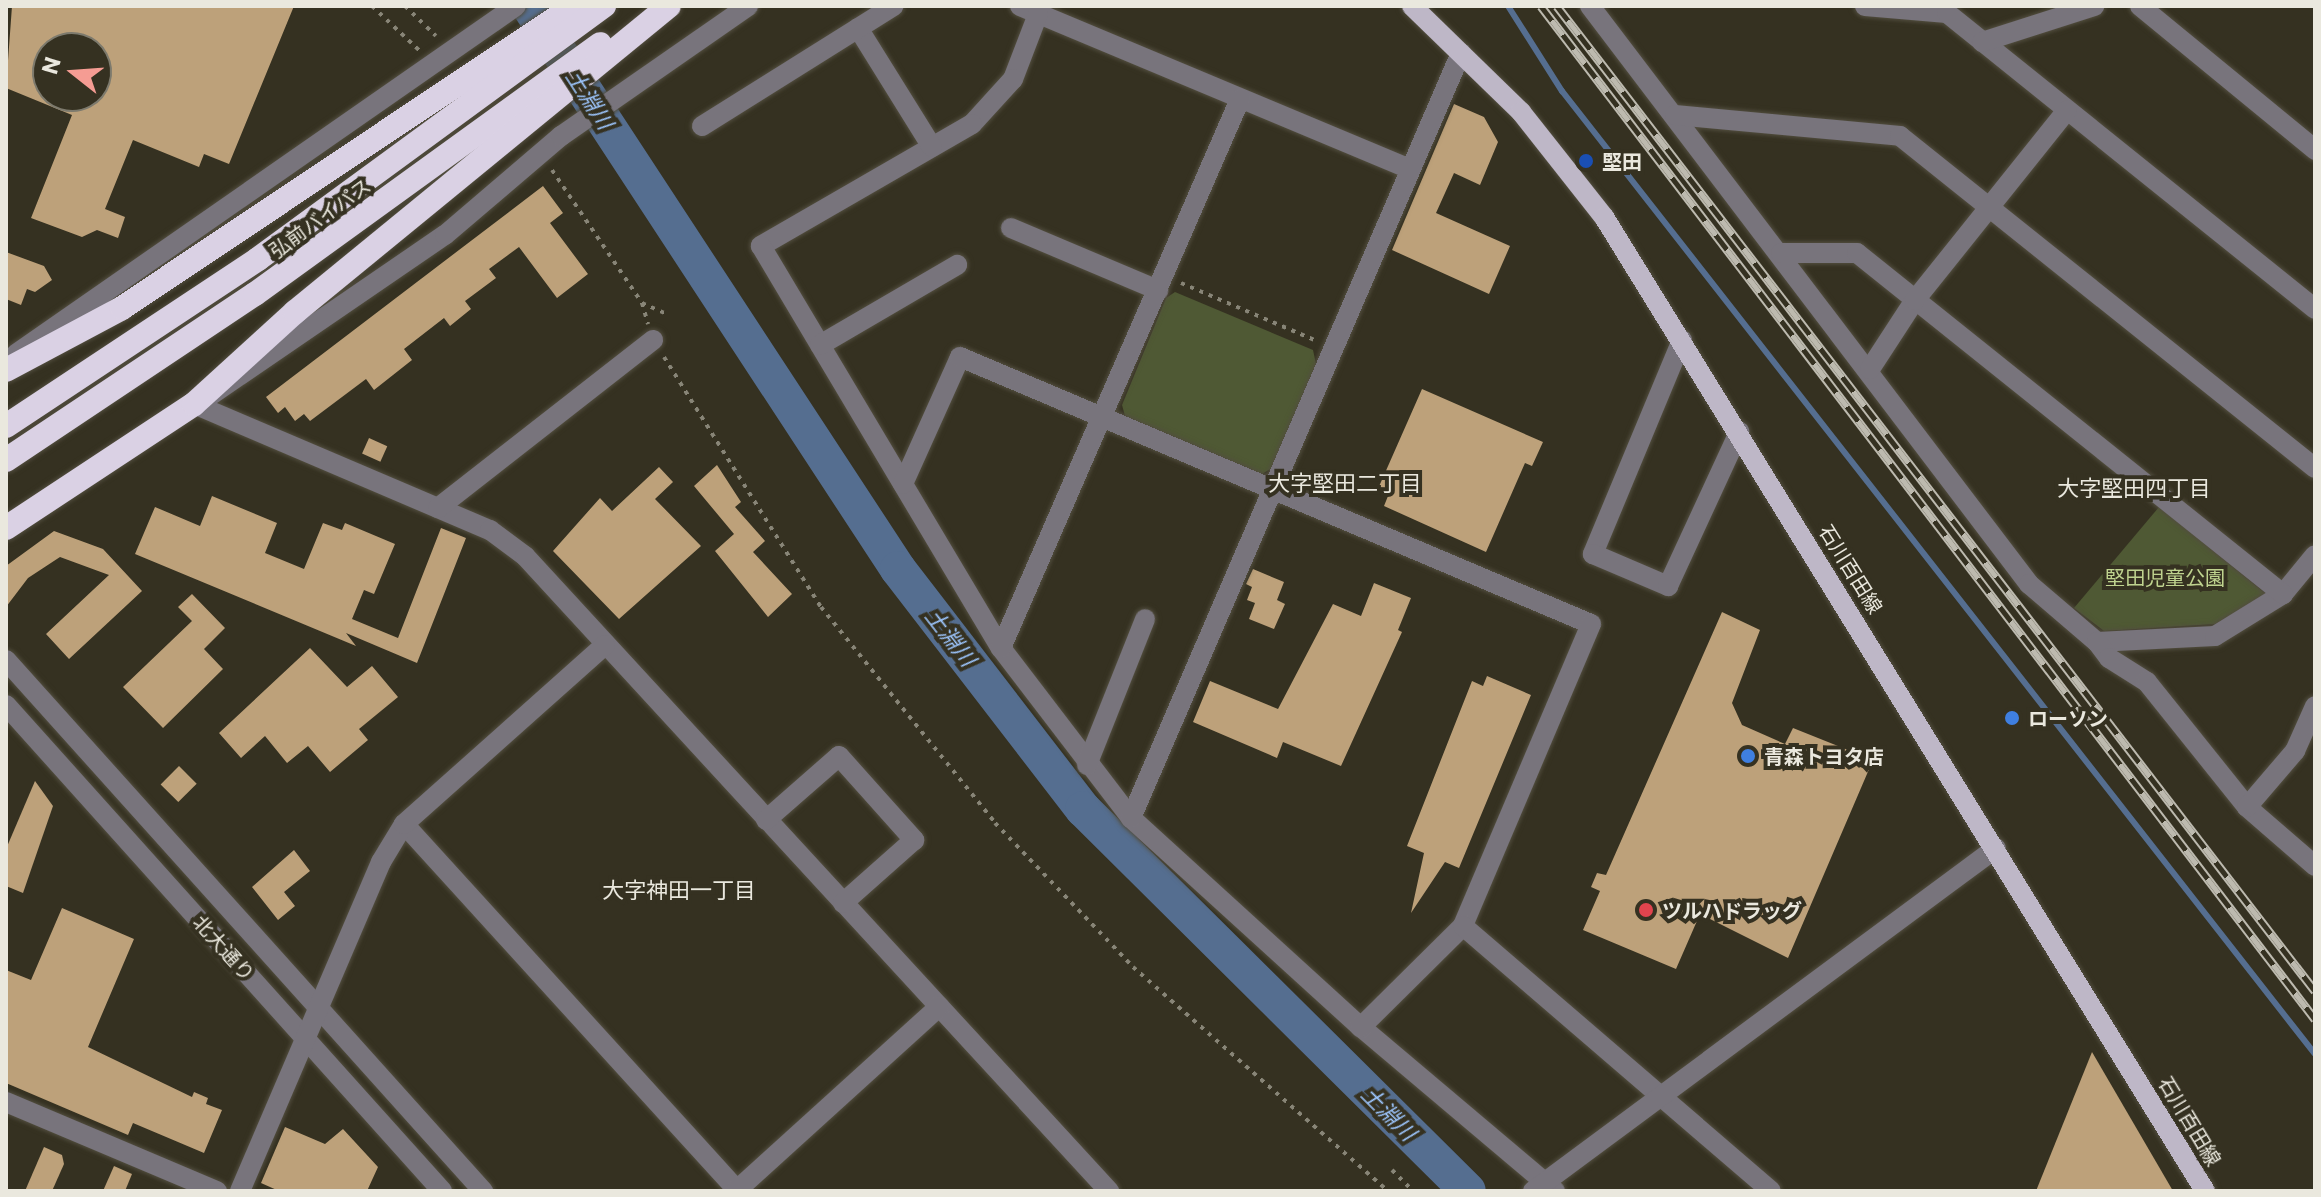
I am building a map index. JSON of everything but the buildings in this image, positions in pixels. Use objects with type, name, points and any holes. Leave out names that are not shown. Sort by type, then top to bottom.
[{"type":"highway","points":[[6,528],[194,404],[535,104],[620,38],[655,6]]},
{"type":"highway","points":[[620,38],[669,6]]},
{"type":"highway","points":[[6,370],[122,308],[592,8]]},
{"type":"highway","name":"弘前バイパス","points":[[6,426],[258,259],[504,65]]},
{"type":"highway","name":"弘前バイパス","points":[[9,459],[535,104]]},
{"type":"main road","name":"石川百田線","points":[[1412,6],[1461,53],[1570,171],[1682,340],[2205,1191]]},
{"type":"street","points":[[6,361],[516,6]]},
{"type":"street","points":[[194,404],[238,381],[445,235],[561,136],[748,6]]},
{"type":"street","points":[[702,126],[893,6]]},
{"type":"street","points":[[1590,6],[1870,369],[2029,584],[2147,682],[2247,807],[2315,866]]},
{"type":"street","points":[[1865,6],[1947,13],[2315,309]]},
{"type":"street","points":[[1982,42],[2094,6]]},
{"type":"street","points":[[2140,6],[2315,150]]},
{"type":"street","points":[[1408,168],[1029,10],[1013,79],[991,107],[932,147],[761,246],[1001,648],[1087,765],[1131,818],[1542,1188],[1660,1096],[1996,848]]},
{"type":"street","points":[[858,28],[932,147]]},
{"type":"street","points":[[1131,818],[1270,487],[1461,53]]},
{"type":"street","points":[[1001,648],[1240,99]]},
{"type":"street","points":[[1870,369],[1915,300],[2067,110]]},
{"type":"street","points":[[1675,115],[1900,136],[2315,468]]},
{"type":"street","points":[[1011,228],[1161,283]]},
{"type":"street","points":[[1781,253],[1857,253],[2283,594]]},
{"type":"street","points":[[820,345],[957,265]]},
{"type":"street","points":[[438,508],[653,340]]},
{"type":"street","points":[[1682,340],[1593,554],[1668,586],[1739,432]]},
{"type":"street","points":[[903,484],[960,357],[1591,624],[1463,926],[1361,1027]]},
{"type":"street","points":[[194,404],[490,530],[525,556],[1109,1191]]},
{"type":"street","points":[[2097,642],[2215,636],[2283,594],[2315,555]]},
{"type":"street","points":[[1087,765],[1145,619]]},
{"type":"street","points":[[240,1191],[381,862],[404,824],[605,645]]},
{"type":"street","points":[[6,660],[483,1191]]},
{"type":"street","name":"北大通り","points":[[6,705],[442,1191]]},
{"type":"street","points":[[2247,807],[2295,751],[2315,706]]},
{"type":"street","points":[[766,820],[839,756],[914,840],[843,903]]},
{"type":"street","points":[[404,824],[737,1191],[939,1007]]},
{"type":"street","points":[[1463,926],[1771,1191]]},
{"type":"street","points":[[6,1102],[217,1191]]},
{"type":"path","points":[[372,6],[423,53]]},
{"type":"path","points":[[405,6],[436,36]]},
{"type":"path","points":[[551,168],[642,303],[653,340],[821,607],[995,823],[1133,967],[1388,1191]]},
{"type":"path","points":[[1161,283],[1331,347]]},
{"type":"path","points":[[642,303],[667,314]]},
{"type":"path","points":[[1392,1170],[1413,1191]]},
{"type":"green space","points":[[1175,292],[1313,350],[1316,364],[1272,468],[1262,474],[1125,416],[1122,405],[1166,298]]},
{"type":"green space","name":"堅田児童公園","points":[[2159,507],[2266,594],[2215,624],[2104,631],[2074,608]]},
{"type":"waterway","name":"土淵川","points":[[529,6],[898,569],[1083,809],[1468,1191]]},
{"type":"waterway","points":[[1508,6],[1562,91],[2315,1054]]},
{"type":"railway","points":[[1541,6],[2315,1019]]},
{"type":"railway","points":[[1557,6],[2315,991]]},
{"type":"place","name":"堅田","points":[[1586,161]]},
{"type":"place","name":"ローソン","points":[[2012,718]]},
{"type":"place","name":"青森トヨタ店","points":[[1748,756]]},
{"type":"place","name":"ツルハドラッグ","points":[[1646,910]]},
{"type":"district","name":"大字堅田二丁目","points":[[1345,483]]},
{"type":"district","name":"大字堅田四丁目","points":[[2134,488]]},
{"type":"district","name":"大字神田一丁目","points":[[679,890]]}]
